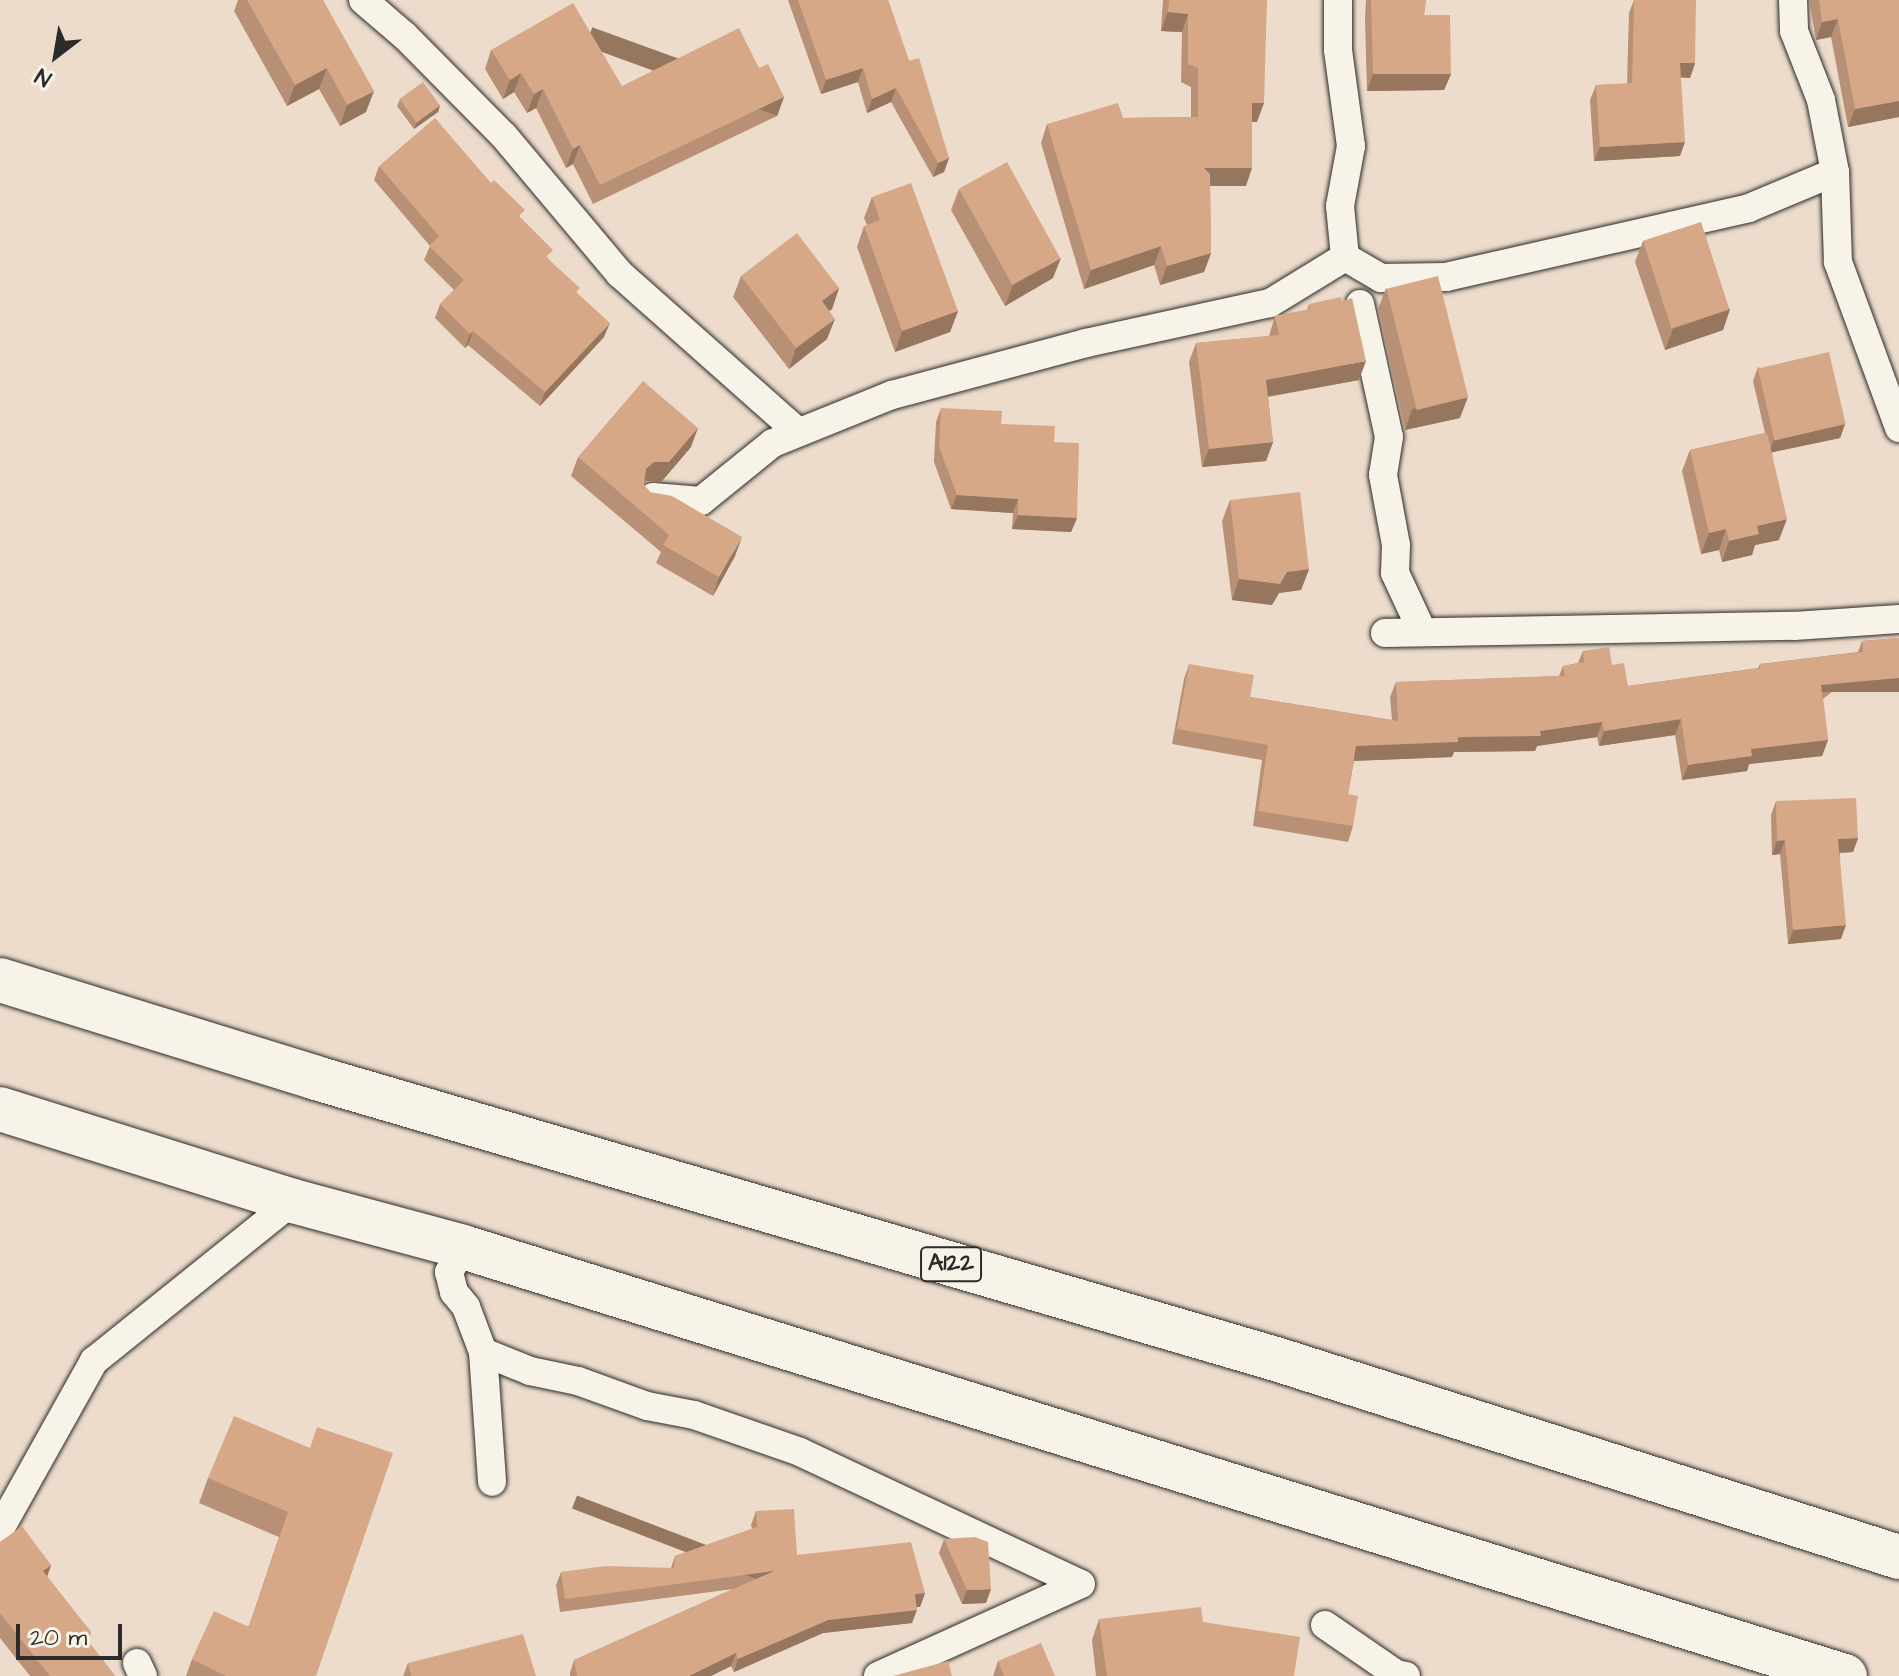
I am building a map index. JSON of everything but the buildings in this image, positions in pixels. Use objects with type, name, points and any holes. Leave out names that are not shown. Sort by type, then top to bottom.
[{"type":"highway","name":"A122","points":[[0,980],[316,1078],[1279,1360],[1899,1557]]},
{"type":"highway","points":[[0,1109],[293,1201],[463,1247],[1845,1676]]},
{"type":"street","points":[[363,0],[405,36],[504,136],[620,274],[798,432]]},
{"type":"street","points":[[1338,0],[1338,50],[1351,146],[1340,206],[1345,257]]},
{"type":"street","points":[[1793,0],[1794,31],[1821,100],[1835,172],[1838,262],[1899,428]]},
{"type":"street","points":[[1345,257],[1381,278],[1446,277],[1749,208],[1835,172]]},
{"type":"street","points":[[653,497],[701,501],[773,443],[892,395],[1086,343],[1270,303],[1345,257]]},
{"type":"street","points":[[1360,304],[1389,437],[1383,475],[1396,545],[1395,573],[1422,631]]},
{"type":"street","points":[[1385,633],[1623,630],[1899,619]]},
{"type":"street","points":[[0,1529],[94,1361],[293,1201]]},
{"type":"street","points":[[463,1247],[449,1272],[483,1352],[492,1482]]},
{"type":"street","points":[[483,1352],[530,1371],[578,1381],[647,1406],[694,1415],[800,1452],[1081,1584],[878,1676]]},
{"type":"street","points":[[1325,1625],[1396,1674],[1406,1676]]}]
